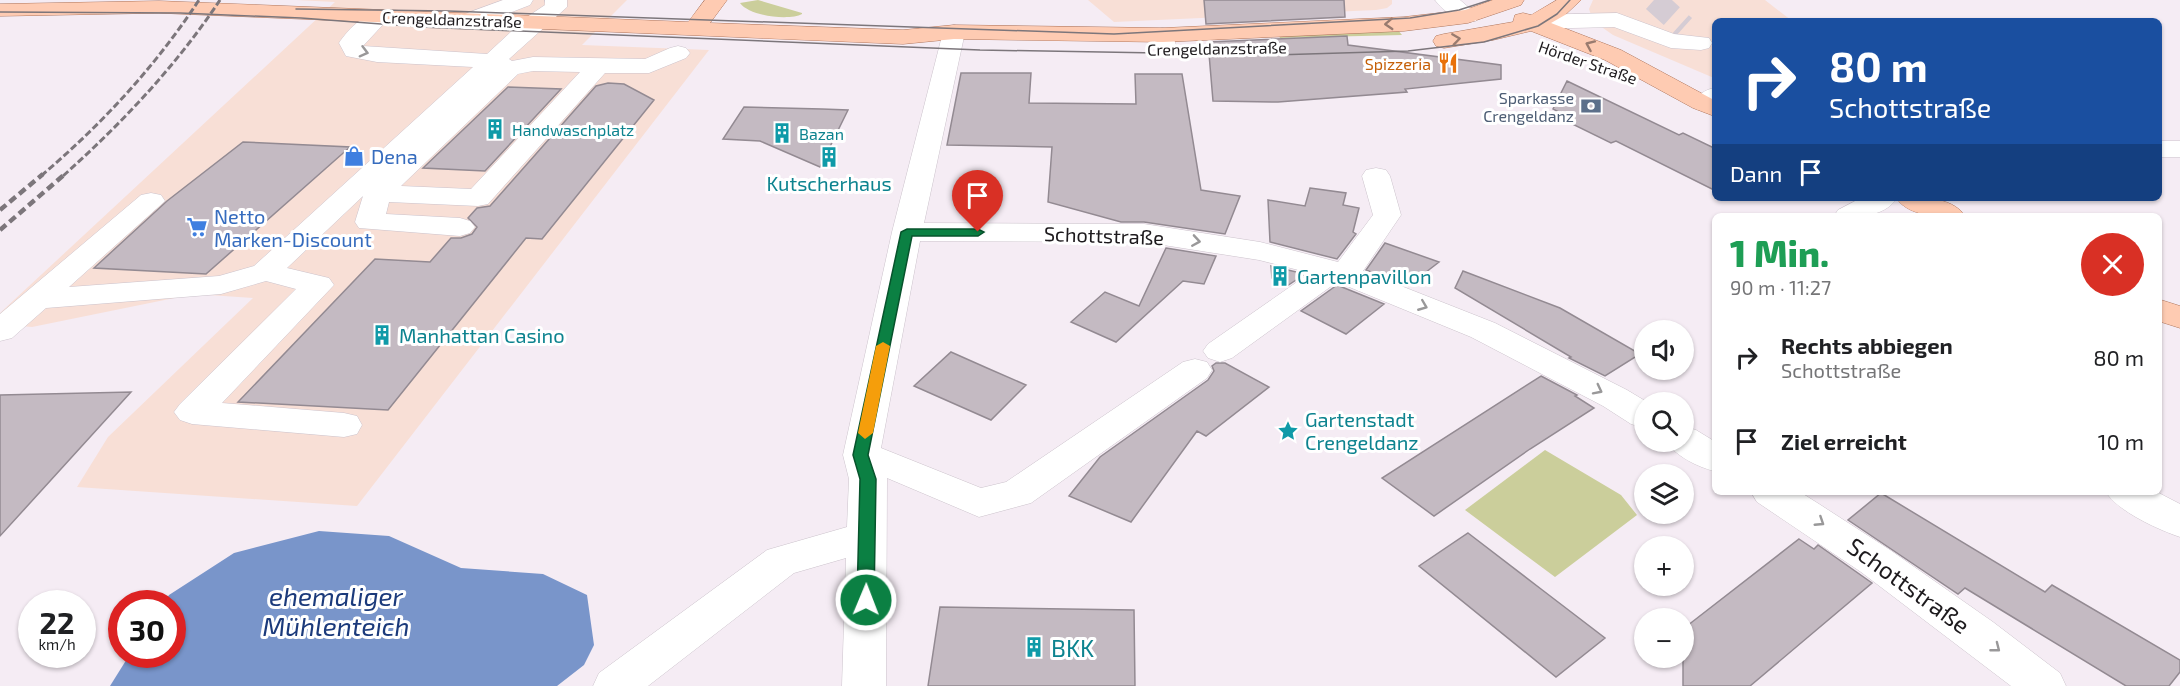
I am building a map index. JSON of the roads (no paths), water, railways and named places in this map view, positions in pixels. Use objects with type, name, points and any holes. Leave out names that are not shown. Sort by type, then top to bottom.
[{"type":"main road","points":[[694,28],[716,0]]},
{"type":"main road","name":"Crengeldanzstraße","points":[[1165,42],[1420,44],[1498,32],[1551,15],[1570,0]]},
{"type":"main road","points":[[649,26],[665,6]]},
{"type":"main road","name":"Crengeldanzstraße","points":[[0,10],[159,7],[952,39],[1050,49],[1393,24],[1487,6]]},
{"type":"main road","name":"Hörder Straße","points":[[1487,6],[1577,39],[1615,56],[1678,92]]},
{"type":"main road","name":"Hörder Straße","points":[[1487,6],[1498,32],[1548,48],[1590,65],[1711,103]]},
{"type":"main road","points":[[1917,201],[1944,213]]},
{"type":"main road","points":[[2162,311],[2180,318]]},
{"type":"street","points":[[470,20],[522,0]]},
{"type":"street","points":[[460,227],[369,222],[378,193],[501,64],[536,22],[556,7],[556,0]]},
{"type":"street","points":[[1446,0],[1487,6]]},
{"type":"street","points":[[1530,22],[1616,10],[1671,41],[1708,50]]},
{"type":"street","points":[[380,16],[350,43],[354,51],[378,55],[501,64],[598,66],[650,66],[678,53]]},
{"type":"street","points":[[1684,27],[1708,50]]},
{"type":"street","points":[[864,685],[868,479],[861,455],[907,232],[952,39]]},
{"type":"street","points":[[37,298],[221,285],[265,272],[501,64]]},
{"type":"street","points":[[378,193],[478,198],[598,66]]},
{"type":"street","points":[[2162,149],[2180,149]]},
{"type":"street","points":[[861,455],[896,467],[979,503],[1018,493],[1207,360],[1339,272],[1361,254],[1387,215],[1376,176]]},
{"type":"street","points":[[0,331],[151,201]]},
{"type":"street","points":[[1854,213],[1877,201]]},
{"type":"street","name":"Schottstraße","points":[[907,232],[1144,233],[1260,251],[1339,272],[1483,330],[1634,410]]},
{"type":"street","points":[[265,272],[318,285],[192,412],[344,425]]},
{"type":"street","points":[[1694,446],[1712,457]]},
{"type":"street","name":"Schottstraße","points":[[1775,495],[1821,522],[1960,621],[2044,686]]},
{"type":"street","points":[[2130,495],[2180,522]]},
{"type":"street","points":[[615,686],[781,561],[867,537]]},
{"type":"water","name":"ehemaliger Mühlenteich","points":[[319,531],[389,536],[461,568],[543,574],[587,595],[594,645],[584,665],[557,686],[110,686],[121,668],[186,668],[186,590],[177,590],[234,553]]},
{"type":"tunnel","points":[[1654,0],[1684,27]]},
{"type":"tram line","points":[[296,9],[448,11],[1114,34],[1410,18],[1459,10],[1490,0]]},
{"type":"tram line","points":[[0,12],[180,13],[301,18],[421,27],[980,50],[1274,55],[1408,51],[1484,42],[1538,26],[1557,14],[1570,0]]},
{"type":"railway","points":[[41,176],[126,94],[182,25],[199,0]]},
{"type":"railway","points":[[63,176],[148,92],[185,48],[220,0]]},
{"type":"railway","points":[[0,210],[43,174]]},
{"type":"railway","points":[[0,230],[65,174]]},
{"type":"place","name":"Spizzeria","points":[[1448,63]]},
{"type":"place","name":"Sparkasse Crengeldanz","points":[[1591,106]]},
{"type":"place","name":"Handwaschplatz","points":[[495,129]]},
{"type":"place","name":"Bazan","points":[[782,133]]},
{"type":"place","name":"Dena","points":[[354,156]]},
{"type":"place","name":"Kutscherhaus","points":[[829,157]]},
{"type":"place","name":"Netto Marken-Discount","points":[[197,227]]},
{"type":"place","name":"Gartenpavillon","points":[[1280,276]]},
{"type":"place","name":"Manhattan Casino","points":[[382,335]]},
{"type":"place","name":"Gartenstadt Crengeldanz","points":[[1288,431]]},
{"type":"place","name":"BKK","points":[[1034,647]]}]
